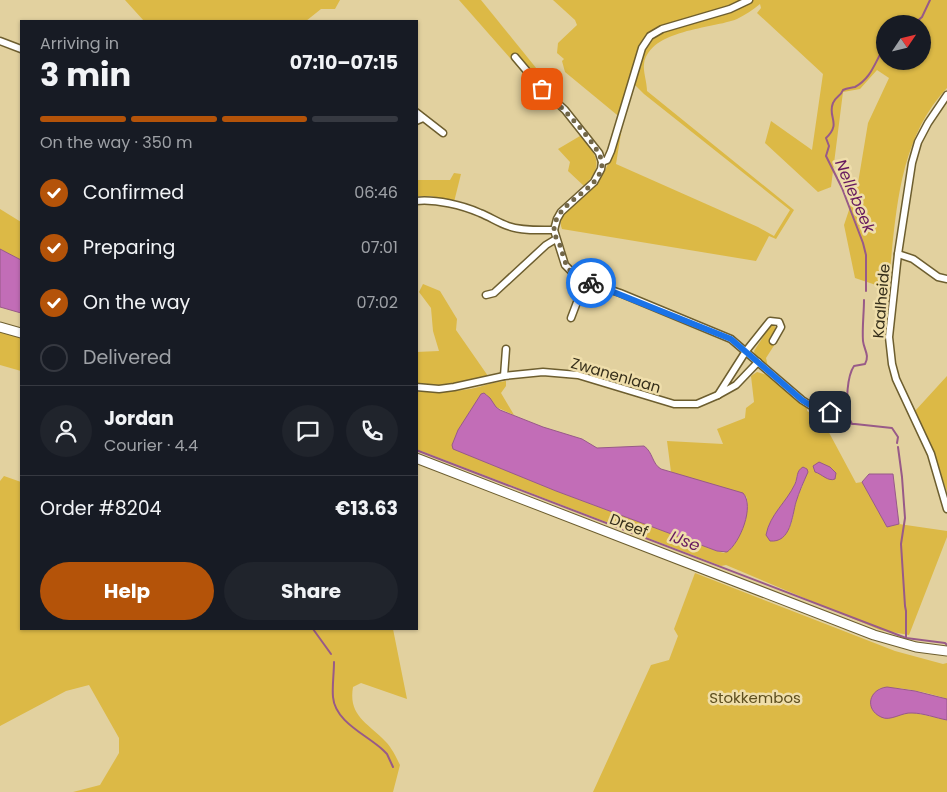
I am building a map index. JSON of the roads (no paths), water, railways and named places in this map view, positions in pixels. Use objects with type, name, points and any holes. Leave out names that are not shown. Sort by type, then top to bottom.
[{"type":"main road","points":[[0,327],[20,333]]},
{"type":"main road","name":"Dreef","points":[[418,459],[874,635],[916,647],[946,651]]},
{"type":"street","points":[[602,162],[607,160],[611,151],[642,48],[650,36],[662,29],[730,9],[748,0]]},
{"type":"street","points":[[0,41],[20,49]]},
{"type":"street","points":[[515,57],[542,89],[565,110],[599,153],[602,162],[601,169],[594,182],[561,212],[557,219],[554,230],[556,239],[565,265],[570,271],[585,281],[731,339],[802,400],[813,407],[830,412]]},
{"type":"street","name":"Kaalheide","points":[[947,96],[928,123],[918,142],[912,163],[898,254],[889,337],[892,364],[931,454],[947,509]]},
{"type":"street","points":[[418,114],[443,134]]},
{"type":"street","points":[[418,120],[423,118]]},
{"type":"street","points":[[418,201],[424,200],[451,205],[478,212],[509,226],[528,230],[554,230]]},
{"type":"street","points":[[486,295],[494,294],[546,245],[556,239]]},
{"type":"street","points":[[898,254],[913,259],[938,277],[947,279]]},
{"type":"street","points":[[571,318],[585,281]]},
{"type":"street","points":[[718,395],[746,352],[770,321],[780,322],[781,327],[773,341]]},
{"type":"street","points":[[504,376],[506,349]]},
{"type":"street","name":"Zwanenlaan","points":[[418,387],[439,389],[504,376],[543,372],[572,374],[674,404],[697,404],[736,385],[758,362]]},
{"type":"waterway","name":"Nellebeek","points":[[923,15],[930,0]]},
{"type":"waterway","name":"Nellebeek","points":[[866,291],[866,255],[863,243],[842,188],[826,156],[829,146],[826,138],[831,133],[834,124],[832,112],[834,101],[843,90],[855,87],[861,83],[876,63]]},
{"type":"waterway","name":"Nellebeek","points":[[848,414],[848,389],[852,370],[854,366],[865,364],[867,358],[863,341],[864,300]]},
{"type":"waterway","name":"Nellebeek","points":[[850,420],[852,424],[892,428],[898,437],[897,443]]},
{"type":"waterway","name":"Nellebeek","points":[[898,447],[905,518],[901,544],[906,638]]},
{"type":"waterway","name":"IJse","points":[[418,451],[906,638],[945,643],[947,645]]},
{"type":"waterway","points":[[314,630],[331,654]]},
{"type":"waterway","points":[[334,662],[333,697],[339,714],[345,721],[383,750],[393,767]]},
{"type":"park label","name":"Stokkembos","points":[[755,697]]}]
